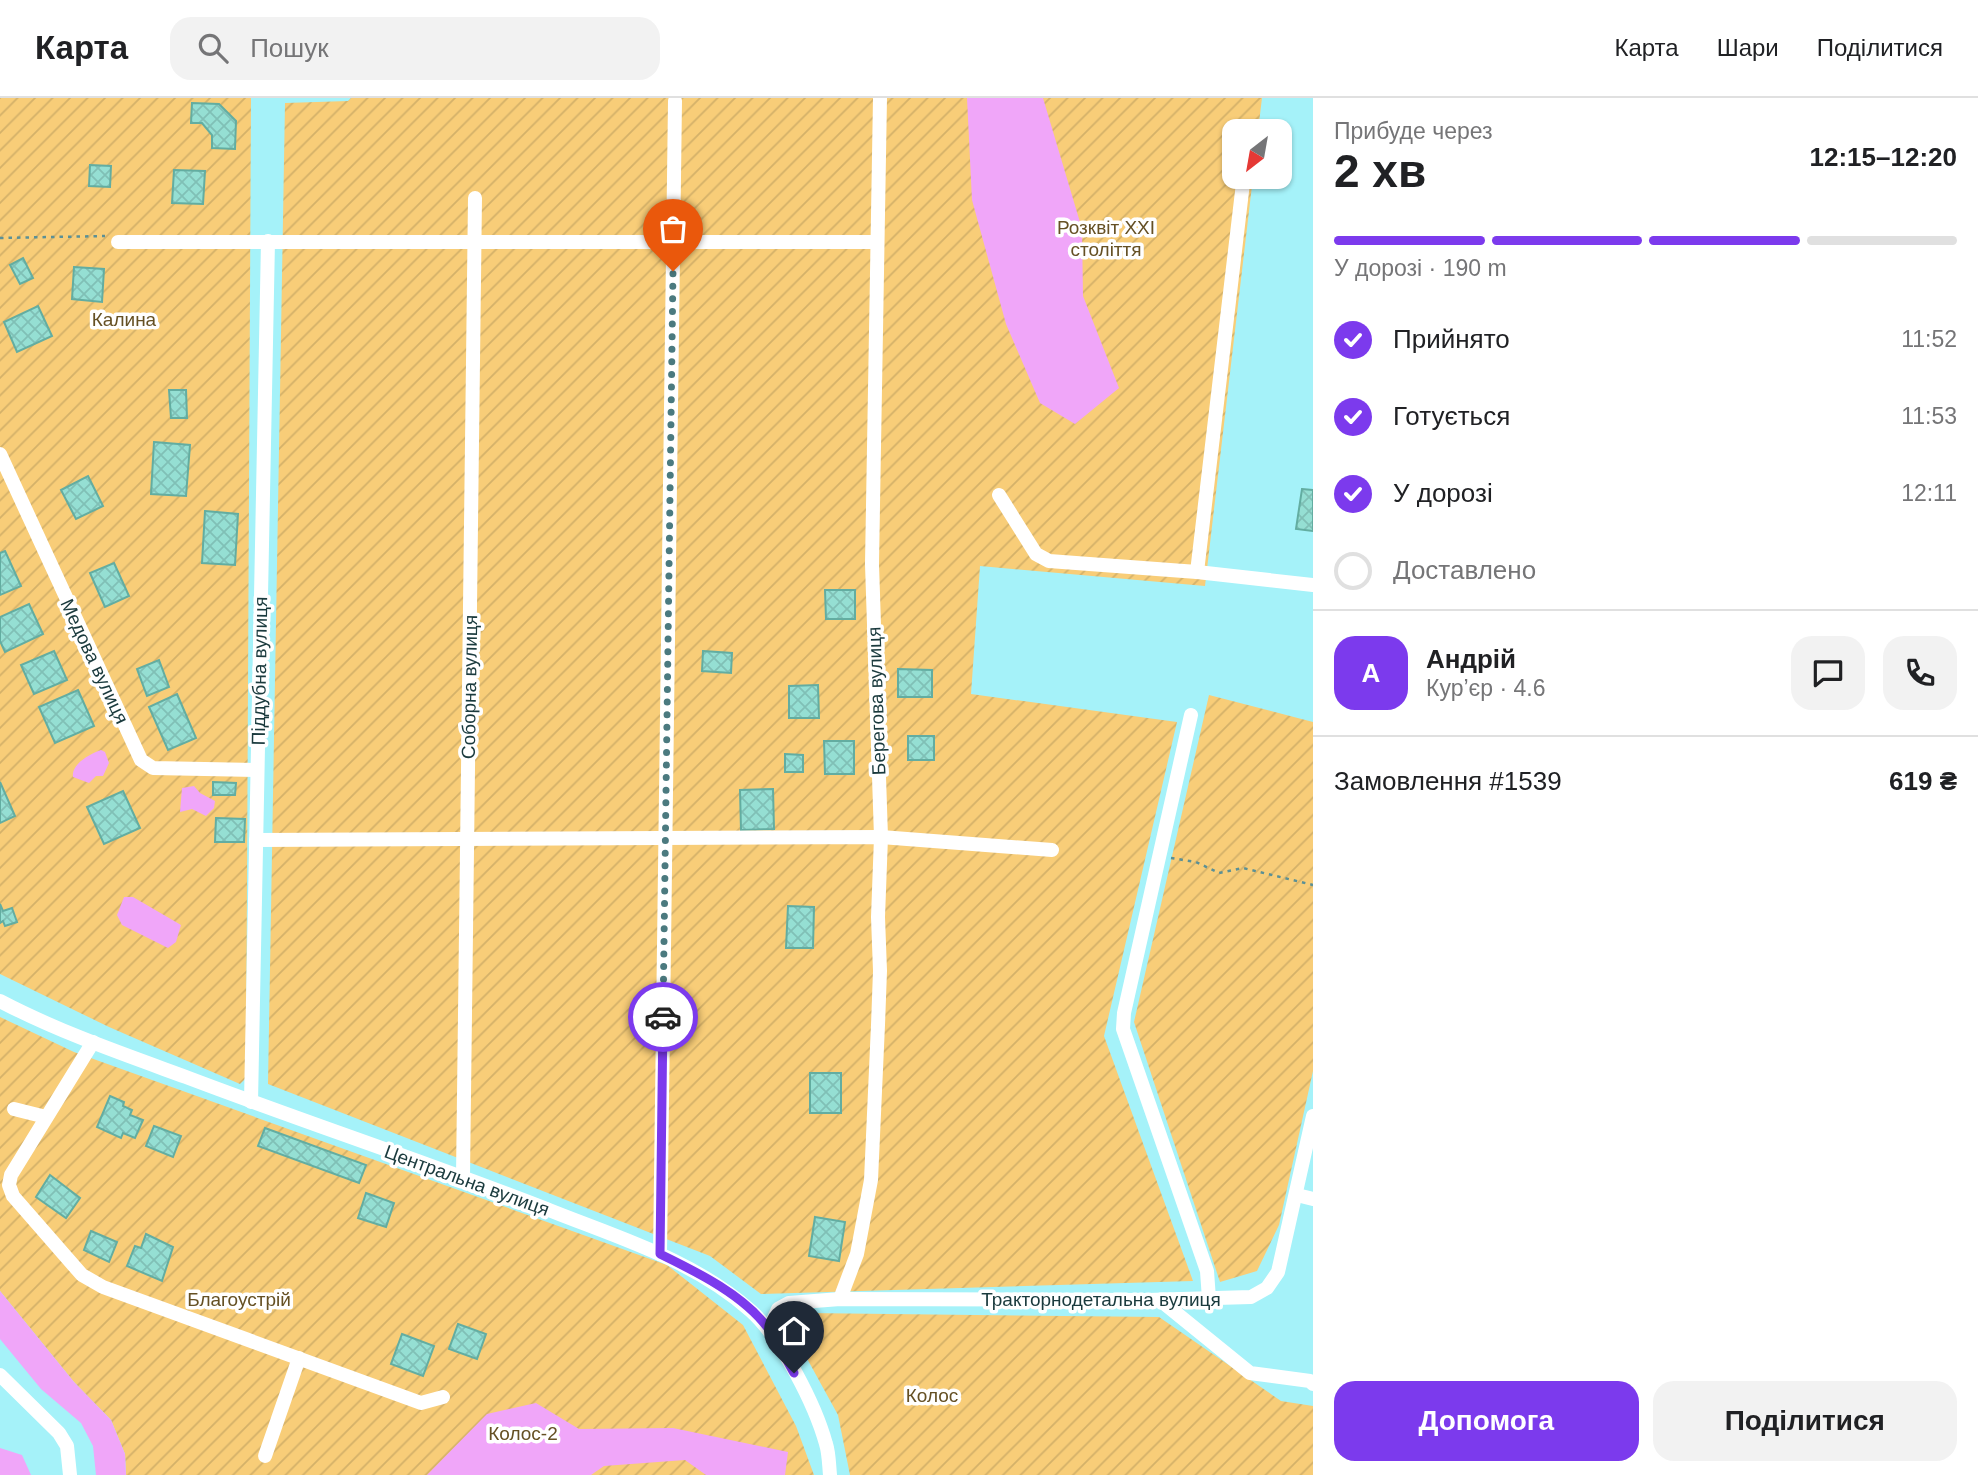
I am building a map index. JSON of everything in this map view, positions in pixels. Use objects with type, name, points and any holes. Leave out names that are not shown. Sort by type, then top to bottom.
[{"type":"street","name":"Берегова вулиця","points":[[840,1299],[857,1254],[871,1180],[880,971],[878,917],[881,836],[872,564],[880,98]]},
{"type":"street","points":[[660,1254],[675,101]]},
{"type":"street","points":[[1197,572],[1242,189]]},
{"type":"street","name":"Соборна вулиця","points":[[463,1177],[475,198]]},
{"type":"street","points":[[115,239],[475,243],[877,242]]},
{"type":"street","name":"Піддубна вулиця","points":[[251,1102],[268,241]]},
{"type":"street","name":"Медова вулиця","points":[[0,454],[141,760],[153,768],[257,770]]},
{"type":"street","points":[[999,495],[1036,554],[1049,561],[1197,572],[1313,585]]},
{"type":"street","points":[[1191,715],[1124,1013],[1123,1029],[1207,1271],[1209,1298]]},
{"type":"street","points":[[256,840],[881,836],[1052,850]]},
{"type":"street","name":"Центральна вулиця","points":[[0,1001],[93,1042],[251,1102],[463,1177],[660,1254],[698,1272],[729,1293],[769,1329],[814,1410],[827,1445],[830,1475]]},
{"type":"street","points":[[93,1042],[11,1175],[9,1185],[13,1196],[82,1275],[103,1287],[421,1403],[443,1397]]},
{"type":"street","points":[[14,1109],[46,1117]]},
{"type":"street","name":"Тракторнодетальна вулиця","points":[[769,1329],[778,1309],[789,1303],[840,1299],[1160,1300],[1251,1297],[1267,1288],[1278,1272],[1313,1116]]},
{"type":"street","points":[[1297,1195],[1313,1199]]},
{"type":"street","points":[[1160,1300],[1250,1373],[1310,1381],[1313,1384]]},
{"type":"street","points":[[265,1456],[299,1358]]},
{"type":"street","points":[[0,1375],[60,1433],[67,1447],[70,1475]]},
{"type":"path","points":[[0,238],[115,239]]},
{"type":"path","points":[[1159,856],[1196,862],[1219,873],[1243,869],[1313,886]]},
{"type":"green space","name":"Калина","points":[[0,98],[251,98],[246,1078],[240,1084],[109,1027],[0,974]]},
{"type":"green space","name":"Розквіт XXI століття","points":[[351,98],[1262,98],[1259,119],[1222,119],[1222,189],[1252,189],[1205,586],[980,566],[971,694],[1177,722],[1104,1036],[1193,1281],[761,1294],[710,1256],[268,1084],[285,103],[348,101]]},
{"type":"green space","points":[[1209,695],[1313,722],[1313,1071],[1279,1225],[1257,1271],[1220,1282],[1134,1022]]},
{"type":"green space","name":"Благоустрій","points":[[0,1017],[74,1052],[667,1265],[743,1325],[796,1426],[814,1475],[126,1475],[125,1454],[111,1420],[74,1382],[0,1291]]},
{"type":"green space","name":"Колос","points":[[805,1313],[1159,1317],[1281,1401],[1313,1406],[1313,1475],[850,1475],[838,1415],[793,1333]]},
{"type":"shaded area","points":[[967,98],[1043,98],[1082,229],[1083,296],[1119,388],[1075,424],[1040,403],[1006,324],[972,200]]},
{"type":"shaded area","points":[[101,750],[105,752],[109,763],[103,776],[96,776],[89,783],[73,777],[78,764]]},
{"type":"shaded area","points":[[194,786],[200,793],[215,801],[214,808],[206,816],[192,809],[180,812],[182,788]]},
{"type":"shaded area","points":[[124,897],[133,897],[181,925],[176,942],[168,948],[122,925],[117,915]]},
{"type":"shaded area","points":[[0,1291],[74,1382],[111,1420],[125,1454],[126,1475],[96,1475],[93,1446],[81,1423],[41,1389],[0,1339]]},
{"type":"shaded area","points":[[536,1403],[579,1429],[673,1428],[788,1452],[785,1475],[706,1475],[685,1460],[604,1466],[591,1475],[427,1475],[487,1414]]},
{"type":"shaded area","points":[[0,1448],[22,1455],[31,1475],[0,1475]]},
{"type":"building","points":[[192,103],[219,104],[236,121],[235,149],[212,148],[212,135],[202,123],[191,123]]},
{"type":"building","points":[[90,165],[111,166],[110,187],[89,186]]},
{"type":"building","points":[[174,170],[205,171],[203,204],[172,203]]},
{"type":"building","points":[[23,258],[33,278],[20,284],[10,265]]},
{"type":"building","points":[[74,267],[104,269],[102,302],[72,299]]},
{"type":"building","points":[[38,306],[52,336],[17,352],[4,322]]},
{"type":"building","points":[[169,390],[186,390],[187,418],[171,418]]},
{"type":"building","points":[[154,442],[190,445],[186,496],[151,494]]},
{"type":"building","points":[[88,476],[103,506],[76,519],[61,490]]},
{"type":"building","points":[[1302,489],[1313,490],[1313,531],[1296,529]]},
{"type":"building","points":[[205,511],[238,514],[235,565],[202,563]]},
{"type":"building","points":[[5,551],[21,586],[0,595],[0,553]]},
{"type":"building","points":[[114,563],[129,596],[105,607],[90,573]]},
{"type":"building","points":[[825,590],[855,590],[855,619],[826,619]]},
{"type":"building","points":[[29,604],[43,634],[5,652],[0,641],[0,617]]},
{"type":"building","points":[[54,651],[67,680],[34,694],[21,665]]},
{"type":"building","points":[[703,651],[732,653],[731,673],[702,671]]},
{"type":"building","points":[[159,660],[169,687],[147,696],[137,669]]},
{"type":"building","points":[[898,669],[932,670],[932,697],[898,697]]},
{"type":"building","points":[[818,685],[819,718],[789,718],[789,686]]},
{"type":"building","points":[[78,690],[94,726],[55,743],[39,707]]},
{"type":"building","points":[[177,694],[196,738],[168,750],[149,707]]},
{"type":"building","points":[[908,736],[934,736],[934,760],[908,760]]},
{"type":"building","points":[[824,741],[854,741],[854,774],[825,774]]},
{"type":"building","points":[[785,754],[803,755],[803,772],[785,772]]},
{"type":"building","points":[[0,782],[15,816],[0,823]]},
{"type":"building","points":[[213,782],[236,783],[235,795],[213,795]]},
{"type":"building","points":[[773,789],[774,829],[741,830],[740,790]]},
{"type":"building","points":[[123,791],[140,828],[104,844],[87,807]]},
{"type":"building","points":[[216,818],[245,819],[244,842],[215,842]]},
{"type":"building","points":[[0,904],[3,911],[12,908],[17,922],[5,926],[3,921],[0,923]]},
{"type":"building","points":[[788,906],[814,907],[813,948],[786,948]]},
{"type":"building","points":[[810,1073],[841,1073],[841,1113],[810,1113]]},
{"type":"building","points":[[110,1096],[124,1102],[123,1106],[132,1110],[130,1115],[143,1120],[135,1138],[123,1133],[121,1138],[97,1127]]},
{"type":"building","points":[[154,1126],[181,1136],[173,1157],[146,1146]]},
{"type":"building","points":[[265,1128],[366,1165],[359,1183],[258,1146]]},
{"type":"building","points":[[50,1175],[80,1198],[66,1218],[36,1197]]},
{"type":"building","points":[[366,1193],[394,1203],[386,1227],[358,1218]]},
{"type":"building","points":[[815,1217],[845,1222],[839,1261],[809,1256]]},
{"type":"building","points":[[91,1231],[117,1242],[109,1262],[84,1250]]},
{"type":"building","points":[[146,1234],[173,1247],[162,1281],[127,1266],[135,1246],[141,1248]]},
{"type":"building","points":[[458,1324],[486,1334],[477,1359],[449,1349]]},
{"type":"building","points":[[402,1334],[434,1346],[423,1376],[391,1364]]},
{"type":"way so far","points":[[663,1017],[673,271]]},
{"type":"route","points":[[663,1017],[660,1254],[698,1272],[752,1312],[769,1329],[794,1373]]},
{"type":"park label","name":"Колос-2","points":[[523,1433]]}]
